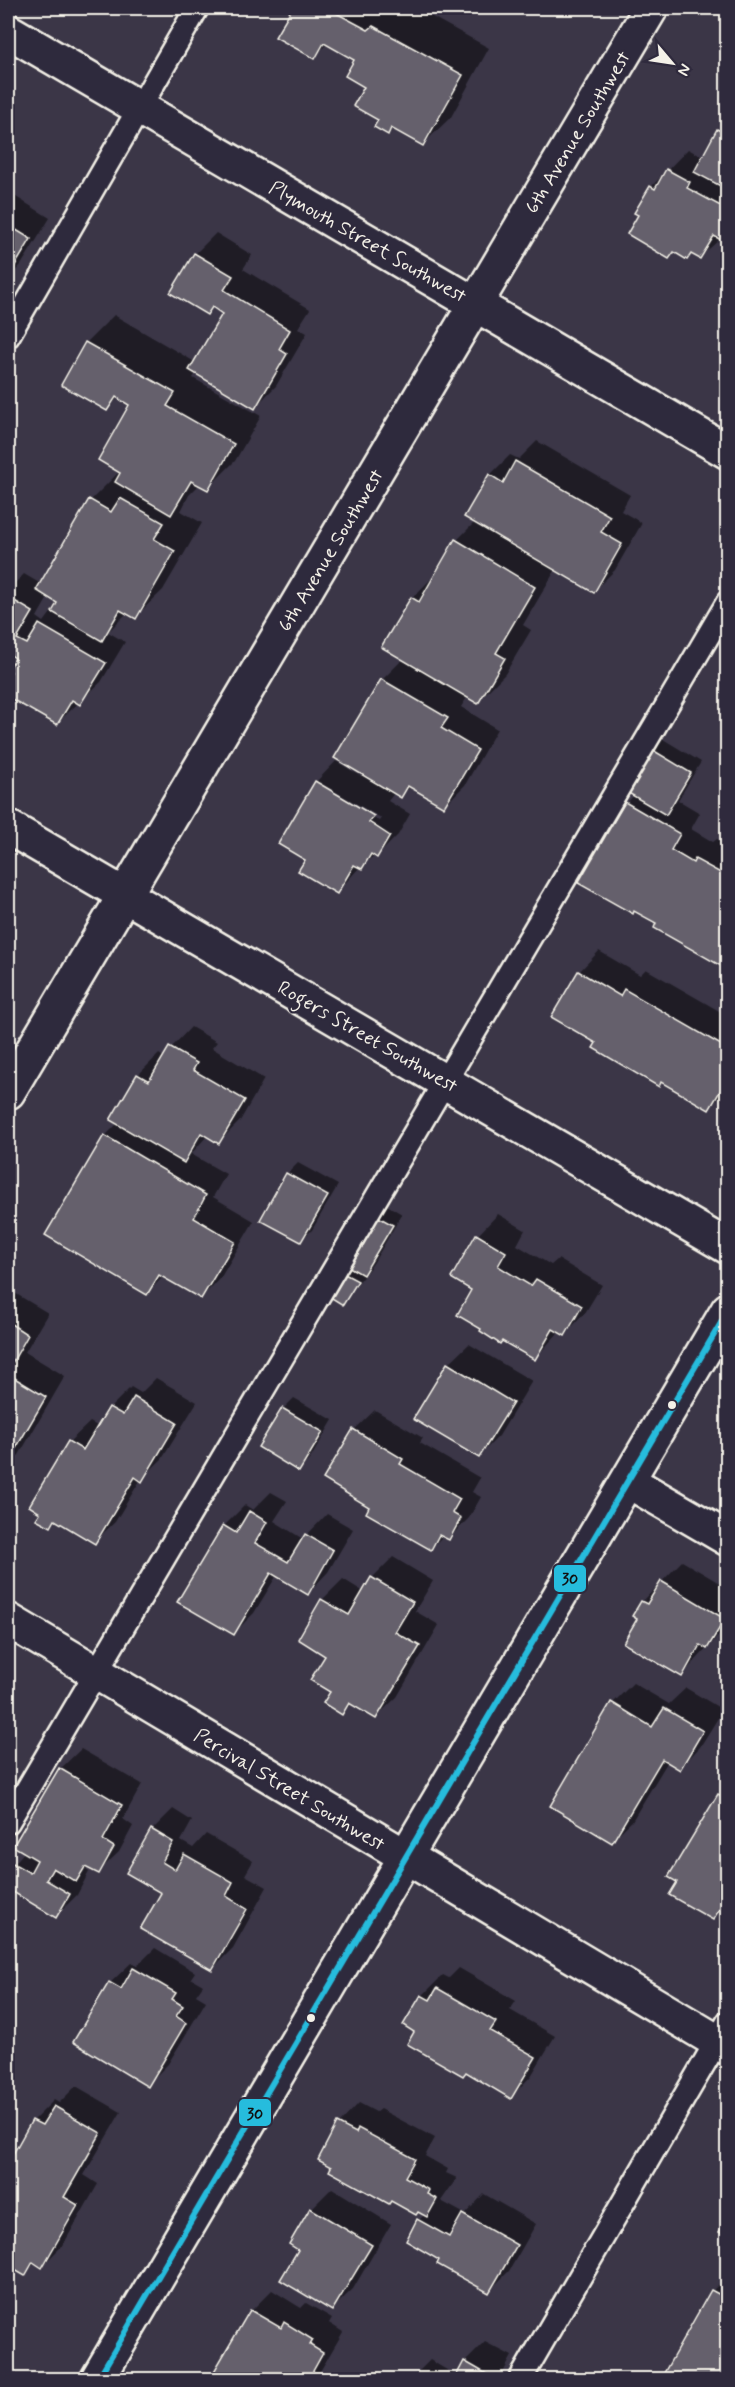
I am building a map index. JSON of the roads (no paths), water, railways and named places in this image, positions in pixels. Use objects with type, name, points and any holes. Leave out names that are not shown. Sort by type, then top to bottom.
[{"type":"street","name":"6th Avenue Southwest","points":[[8,1092],[651,8]]},
{"type":"street","name":"Plymouth Street Southwest","points":[[8,31],[728,452]]},
{"type":"street","name":"Rogers Street Southwest","points":[[8,827],[728,1247]]},
{"type":"street","points":[[97,2379],[728,1310]]},
{"type":"street","points":[[628,1481],[728,1539]]},
{"type":"street","name":"Percival Street Southwest","points":[[8,1620],[403,1858],[724,2037]]},
{"type":"lane","points":[[8,336],[138,107],[198,8]]},
{"type":"lane","points":[[8,1822],[728,602]]},
{"type":"lane","points":[[520,2379],[724,2037]]}]
